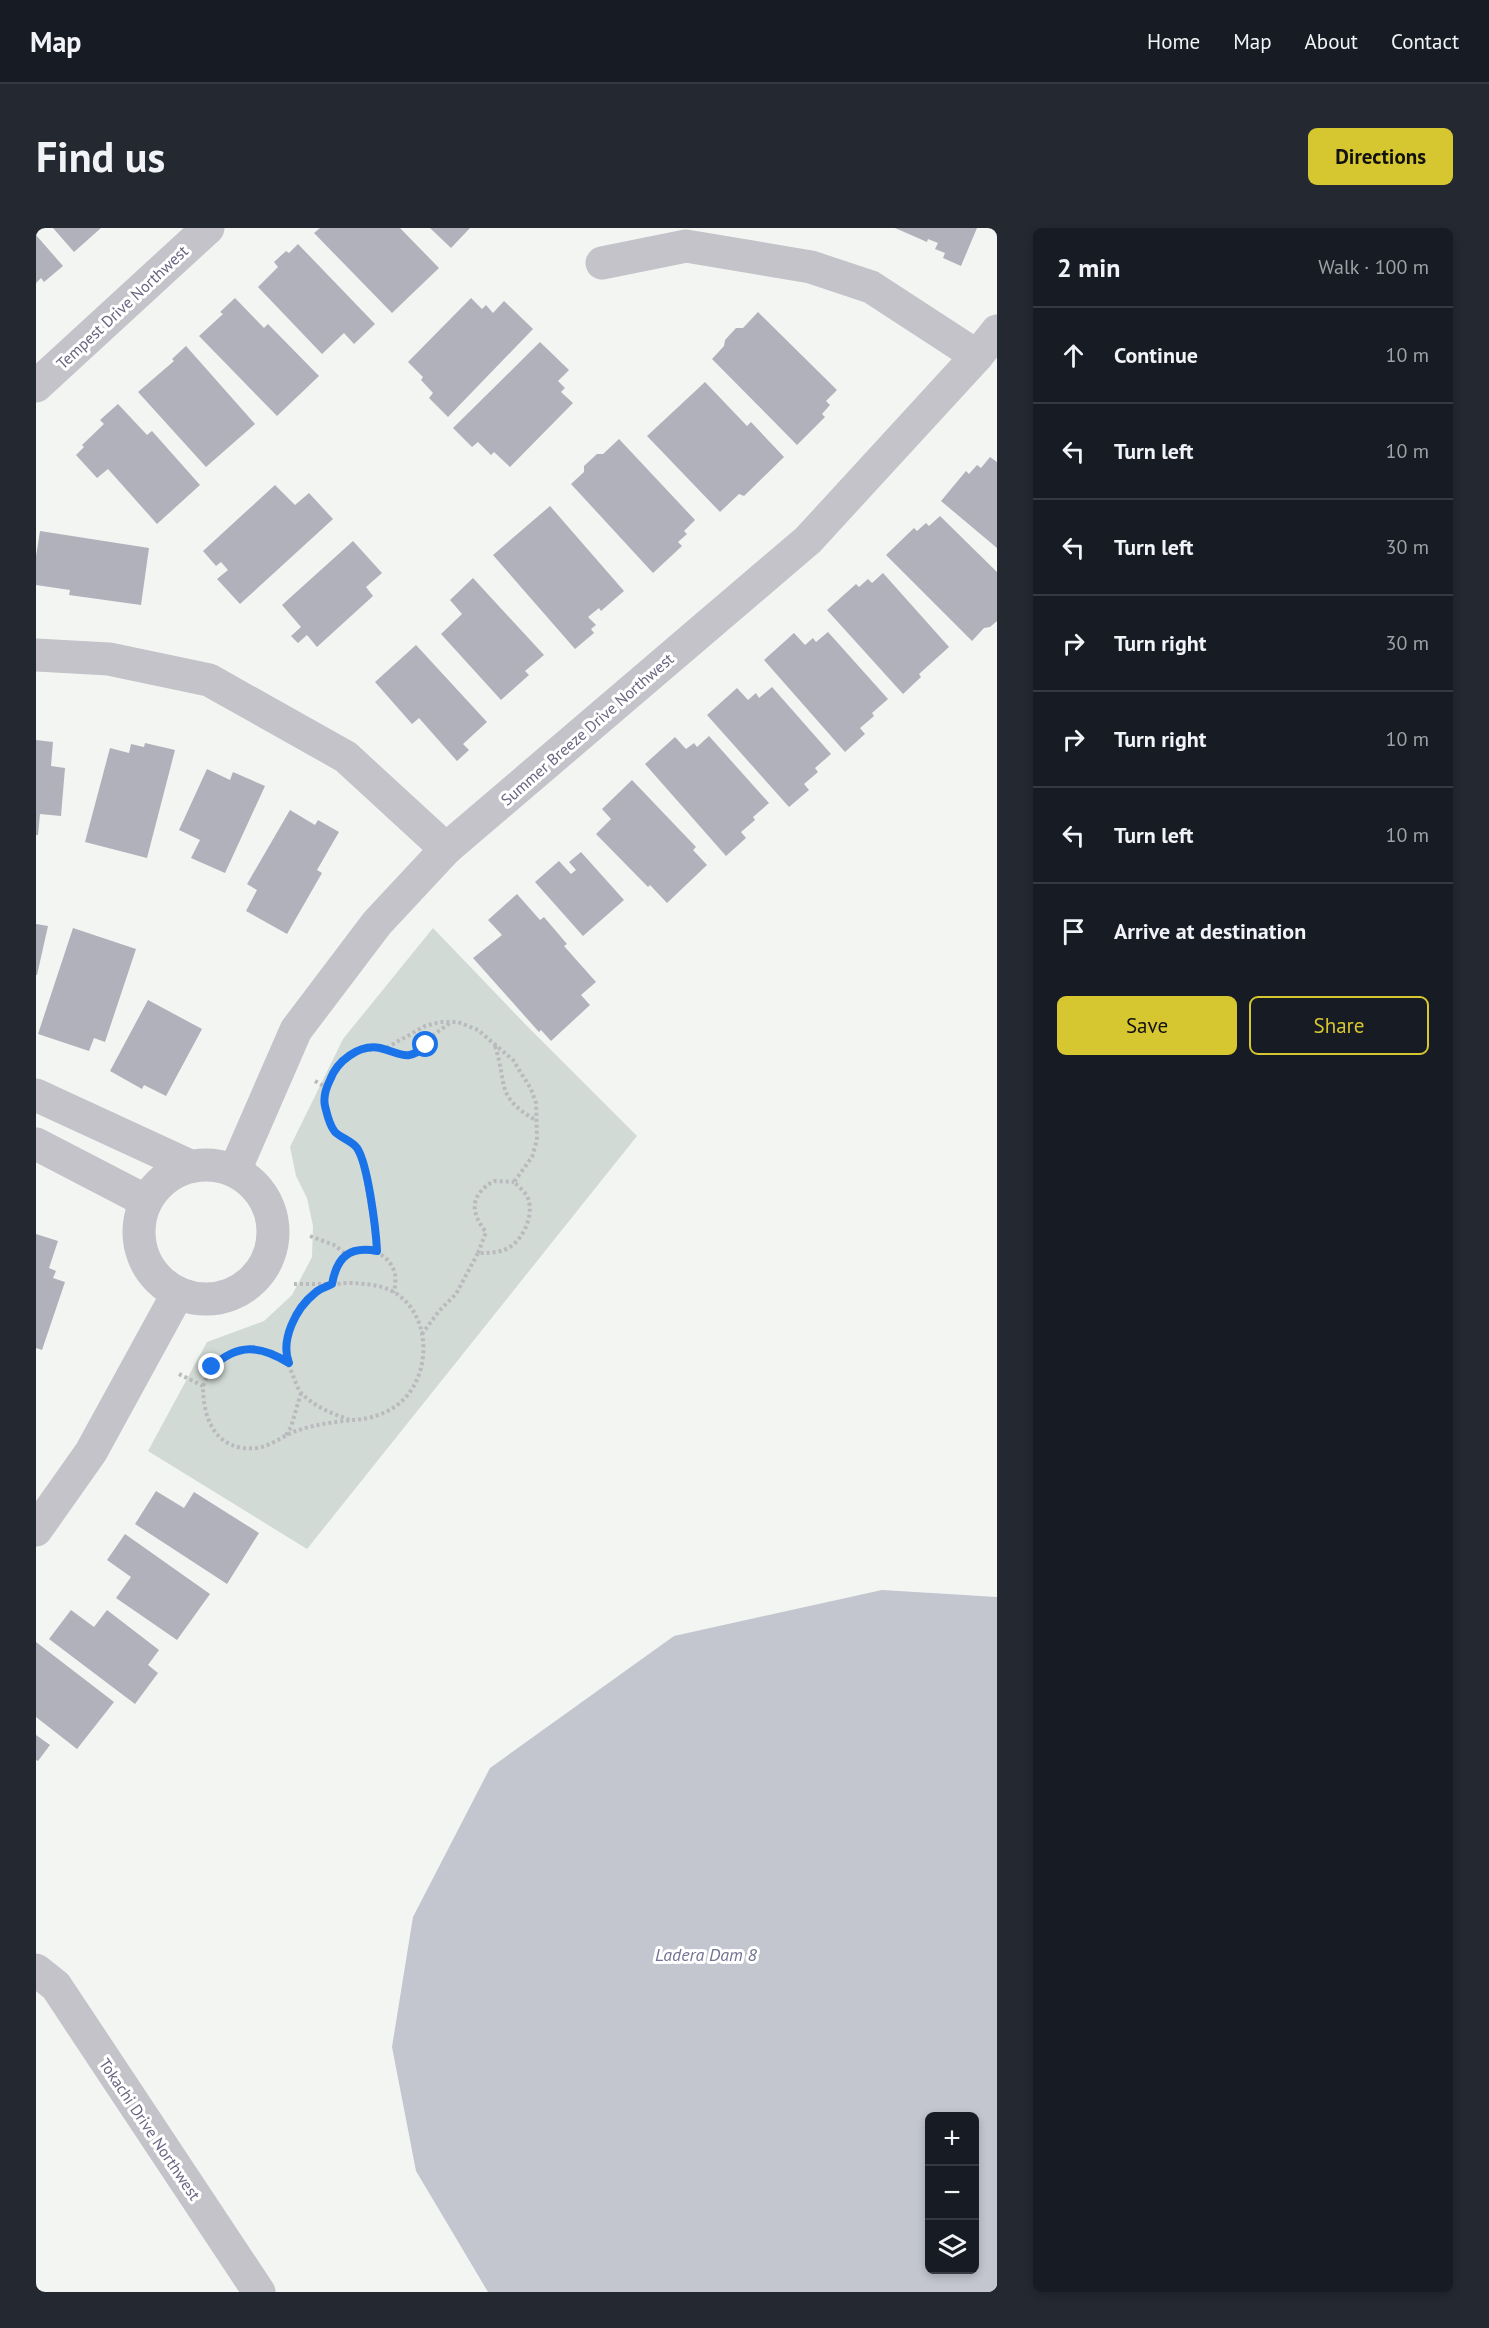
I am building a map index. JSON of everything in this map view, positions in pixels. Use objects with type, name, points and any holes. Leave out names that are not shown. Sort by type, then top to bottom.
[{"type":"street","name":"Tempest Drive Northwest","points":[[36,386],[208,228]]},
{"type":"street","points":[[602,263],[686,246],[811,267],[871,286],[977,356]]},
{"type":"street","name":"Summer Breeze Drive Northwest","points":[[235,1170],[296,1030],[377,923],[446,849],[808,540],[977,356],[997,331]]},
{"type":"street","points":[[36,655],[110,659],[209,680],[346,757],[446,849]]},
{"type":"street","points":[[36,1095],[190,1166]]},
{"type":"street","points":[[36,1144],[146,1201]]},
{"type":"street","points":[[214,1165],[235,1170],[246,1177],[262,1193],[271,1213],[274,1235],[266,1262],[254,1280],[233,1294],[204,1299],[178,1293],[156,1277],[146,1262],[139,1239],[140,1217],[146,1201],[166,1177],[190,1166],[214,1165]]},
{"type":"street","points":[[36,1530],[91,1452],[178,1293]]},
{"type":"street","name":"Tokachi Drive Northwest","points":[[36,1970],[56,1986],[259,2292]]},
{"type":"path","points":[[377,1251],[363,1164],[356,1147],[334,1131],[324,1100],[332,1073],[354,1052],[397,1043],[425,1026],[440,1022],[458,1022],[478,1030],[513,1060],[536,1103],[537,1140],[532,1156],[514,1182]]},
{"type":"path","points":[[378,1048],[409,1056],[419,1052],[432,1036],[451,1022]]},
{"type":"path","points":[[494,1045],[505,1092],[514,1105],[538,1121]]},
{"type":"path","points":[[315,1081],[327,1088]]},
{"type":"path","points":[[422,1334],[439,1311],[456,1294],[478,1253],[483,1245],[486,1232],[476,1216],[475,1205],[478,1194],[494,1181],[514,1182],[526,1195],[530,1208],[528,1222],[521,1236],[510,1247],[495,1253],[478,1253]]},
{"type":"path","points":[[310,1236],[333,1245],[346,1254]]},
{"type":"path","points":[[332,1284],[334,1273],[346,1254],[363,1249],[377,1251],[388,1260],[395,1275],[394,1293]]},
{"type":"path","points":[[289,1363],[262,1350],[235,1350],[212,1367],[203,1386],[203,1404],[208,1422],[216,1436],[235,1445],[257,1448],[285,1436],[334,1422],[382,1414],[402,1401],[414,1386],[422,1368],[424,1342],[417,1317],[394,1293],[369,1284],[294,1284]]},
{"type":"path","points":[[332,1284],[316,1292],[304,1304],[291,1324],[286,1356],[301,1393],[327,1412],[350,1420]]},
{"type":"path","points":[[179,1374],[203,1386]]},
{"type":"path","points":[[285,1436],[291,1427],[301,1393]]},
{"type":"shaded area","points":[[433,928],[637,1136],[307,1549],[148,1451],[207,1342],[264,1321],[292,1295],[312,1257],[313,1226],[307,1198],[296,1176],[290,1147],[343,1039]]},
{"type":"water","name":"Ladera Dam 8","points":[[882,1590],[997,1597],[997,2292],[488,2292],[416,2171],[392,2047],[413,1917],[490,1768],[674,1636]]},
{"type":"building","points":[[53,228],[101,228],[74,252]]},
{"type":"building","points":[[320,228],[400,228],[439,268],[392,313],[314,233]]},
{"type":"building","points":[[430,228],[470,228],[451,248]]},
{"type":"building","points":[[895,228],[977,228],[961,266],[943,258],[945,253],[935,249],[938,243],[928,239],[927,242]]},
{"type":"building","points":[[36,235],[63,266],[44,282],[41,278],[36,283]]},
{"type":"building","points":[[298,244],[375,324],[354,344],[344,333],[322,354],[258,287],[278,267],[274,262]]},
{"type":"building","points":[[235,298],[264,328],[268,324],[319,376],[277,416],[199,336],[223,314],[220,312]]},
{"type":"building","points":[[471,298],[482,309],[486,305],[493,313],[504,301],[533,329],[448,417],[429,398],[433,393],[421,380],[423,377],[408,362]]},
{"type":"building","points":[[758,312],[837,390],[826,401],[830,405],[822,414],[825,417],[797,445],[712,359],[736,328],[743,328]]},
{"type":"building","points":[[540,342],[569,370],[558,381],[565,388],[561,392],[573,403],[510,467],[494,452],[491,455],[478,442],[472,447],[453,428]]},
{"type":"building","points":[[186,346],[255,424],[206,467],[138,392],[174,361],[172,359]]},
{"type":"building","points":[[705,382],[747,426],[751,422],[784,457],[744,496],[739,494],[720,512],[647,436]]},
{"type":"building","points":[[118,404],[147,435],[152,431],[200,485],[157,524],[108,469],[97,478],[76,455],[84,447],[82,445],[104,424],[100,420]]},
{"type":"building","points":[[619,439],[695,520],[684,531],[687,534],[678,542],[682,546],[653,573],[571,484],[584,472],[584,466],[597,454],[603,454]]},
{"type":"building","points":[[990,457],[997,462],[997,548],[941,501],[966,471],[969,474],[977,465],[981,468]]},
{"type":"building","points":[[275,485],[295,505],[309,493],[333,519],[240,604],[217,579],[228,570],[221,562],[216,566],[203,551]]},
{"type":"building","points":[[550,506],[624,591],[601,611],[599,608],[588,617],[596,625],[591,629],[594,633],[575,649],[493,555]]},
{"type":"building","points":[[940,516],[997,572],[997,621],[990,627],[984,628],[972,641],[886,555],[914,528],[917,531],[926,523],[929,526]]},
{"type":"building","points":[[40,531],[149,548],[141,605],[69,595],[70,590],[36,585],[36,556]]},
{"type":"building","points":[[353,541],[382,573],[366,587],[373,596],[317,647],[307,635],[298,643],[291,636],[301,627],[282,605]]},
{"type":"building","points":[[883,573],[949,647],[919,674],[921,677],[903,694],[827,610],[856,584],[859,587],[868,579],[872,583]]},
{"type":"building","points":[[473,578],[544,655],[525,671],[529,675],[501,700],[441,634],[462,614],[450,600]]},
{"type":"building","points":[[828,632],[888,699],[860,728],[865,734],[845,752],[764,660],[794,633],[805,645],[813,638],[816,642]]},
{"type":"building","points":[[416,645],[487,722],[463,744],[469,750],[457,761],[419,718],[412,724],[375,682]]},
{"type":"building","points":[[772,687],[831,754],[815,768],[818,772],[804,784],[809,790],[789,807],[707,715],[737,688],[748,700],[756,693],[759,698]]},
{"type":"building","points":[[709,736],[769,803],[741,832],[746,838],[726,856],[645,764],[675,737],[686,749],[694,743],[697,747]]},
{"type":"building","points":[[36,740],[53,742],[51,766],[65,768],[61,816],[40,814],[38,835],[36,835]]},
{"type":"building","points":[[145,743],[175,750],[147,858],[85,842],[110,748],[129,753],[131,744],[144,747]]},
{"type":"building","points":[[207,769],[230,780],[233,772],[265,786],[225,873],[191,858],[200,840],[179,830]]},
{"type":"building","points":[[632,780],[696,847],[693,850],[707,865],[667,903],[596,834],[611,819],[602,809]]},
{"type":"building","points":[[290,810],[315,825],[318,820],[339,832],[317,870],[322,873],[287,934],[246,911],[257,890],[247,884]]},
{"type":"building","points":[[581,852],[624,900],[583,936],[535,882],[559,861],[571,874],[576,870],[569,862]]},
{"type":"building","points":[[517,894],[540,920],[544,917],[567,944],[564,946],[596,982],[581,995],[590,1005],[551,1041],[541,1030],[539,1032],[473,958],[502,935],[488,920]]},
{"type":"building","points":[[36,924],[48,926],[37,975],[36,975]]},
{"type":"building","points":[[73,928],[136,949],[105,1042],[94,1038],[89,1051],[38,1034]]},
{"type":"building","points":[[148,1000],[202,1029],[166,1096],[144,1085],[142,1089],[110,1071]]},
{"type":"building","points":[[36,1234],[58,1241],[49,1268],[56,1271],[53,1278],[65,1282],[42,1350],[36,1348]]},
{"type":"building","points":[[156,1491],[184,1508],[194,1492],[259,1533],[227,1584],[135,1524]]},
{"type":"building","points":[[125,1534],[210,1594],[177,1640],[116,1598],[131,1577],[107,1560]]},
{"type":"building","points":[[71,1610],[94,1627],[107,1610],[159,1650],[148,1665],[158,1673],[135,1704],[49,1639]]},
{"type":"building","points":[[36,1642],[114,1702],[77,1749],[36,1717]]},
{"type":"building","points":[[36,1735],[50,1745],[38,1761],[36,1760]]},
{"type":"route","points":[[212,1367],[235,1350],[251,1349],[262,1350],[289,1363],[286,1356],[291,1324],[304,1304],[316,1292],[332,1284],[334,1273],[346,1254],[363,1249],[377,1251],[363,1164],[356,1147],[334,1131],[329,1121],[324,1100],[327,1086],[332,1073],[354,1052],[378,1048],[409,1056],[419,1052],[426,1045]]}]
